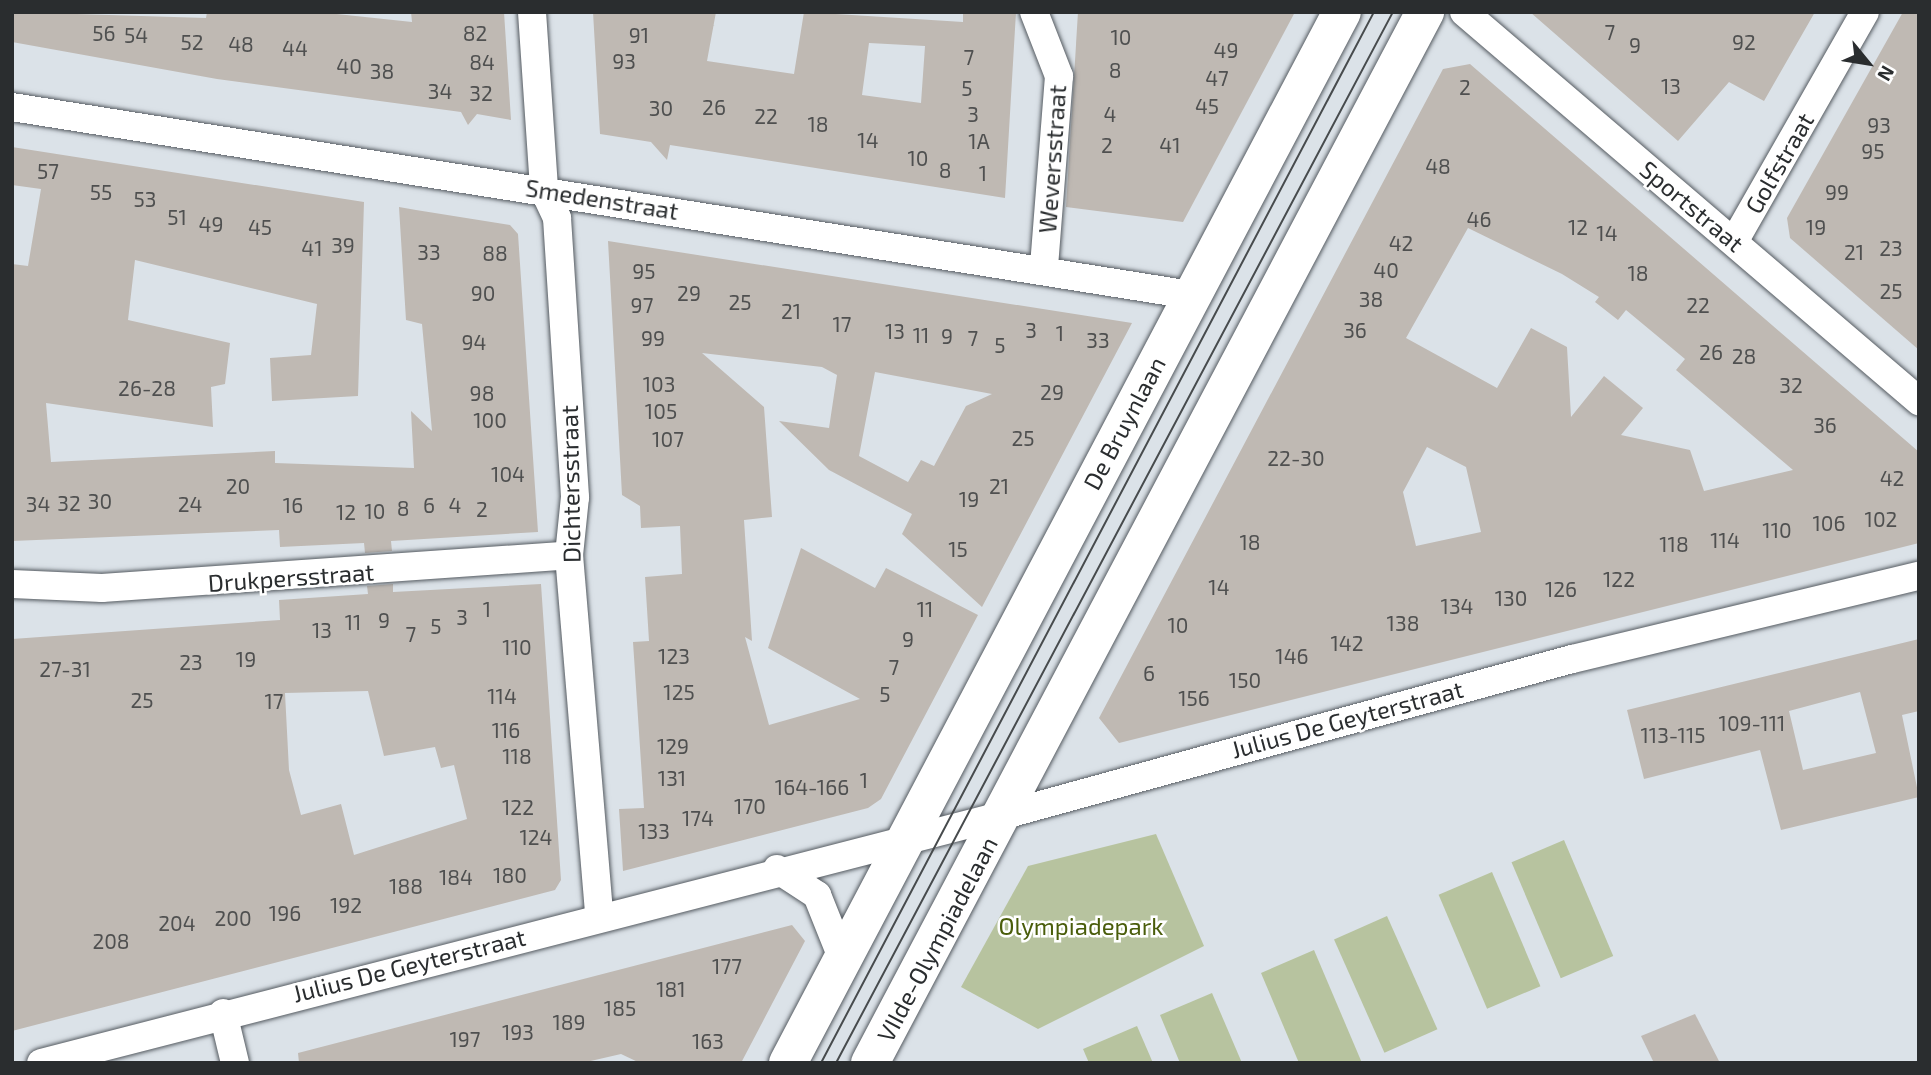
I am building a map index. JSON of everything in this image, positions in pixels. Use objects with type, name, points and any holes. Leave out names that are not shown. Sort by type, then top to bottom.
[{"type":"main road","name":"De Bruynlaan","points":[[909,836],[1342,12]]},
{"type":"main road","points":[[1004,815],[1425,12]]},
{"type":"main road","name":"VIIde-Olympiadelaan","points":[[870,1063],[1004,815]]},
{"type":"main road","points":[[788,1063],[909,836]]},
{"type":"street","name":"Dichtersstraat","points":[[532,12],[544,190],[557,218],[575,498],[569,555],[599,916]]},
{"type":"street","name":"Weversstraat","points":[[1034,12],[1059,76],[1044,268]]},
{"type":"street","name":"Sportstraat","points":[[1464,12],[1735,240],[1919,401]]},
{"type":"street","name":"Golfstraat","points":[[1735,240],[1865,12]]},
{"type":"street","name":"Smedenstraat","points":[[12,107],[1044,268],[1191,295]]},
{"type":"street","name":"Drukpersstraat","points":[[12,584],[103,588],[569,555]]},
{"type":"street","name":"Julius De Geyterstraat","points":[[41,1063],[777,869],[1004,815],[1572,659],[1919,576]]},
{"type":"street","points":[[777,869],[817,895],[843,960]]},
{"type":"street","points":[[223,1013],[235,1063]]},
{"type":"green space","name":"Olympiadepark","points":[[1156,834],[1204,946],[1038,1029],[961,987],[1028,866]]},
{"type":"green space","points":[[1564,840],[1613,956],[1561,978],[1512,862]]},
{"type":"green space","points":[[1492,872],[1540,986],[1487,1009],[1439,895]]},
{"type":"green space","points":[[1387,916],[1437,1029],[1384,1053],[1334,940]]},
{"type":"green space","points":[[1314,950],[1362,1063],[1299,1063],[1261,973]]},
{"type":"green space","points":[[1212,993],[1242,1063],[1180,1063],[1160,1015]]},
{"type":"green space","points":[[1137,1026],[1153,1063],[1089,1063],[1083,1049]]},
{"type":"building","points":[[12,12],[206,18],[207,12],[318,12],[412,22],[411,12],[504,12],[511,120],[477,114],[468,125],[461,112],[217,79],[12,42]]},
{"type":"building","points":[[593,12],[716,12],[707,61],[794,74],[804,12],[963,22],[963,12],[1016,12],[1005,198],[670,145],[667,160],[651,142],[600,134]],"holes":[[[869,43],[925,46],[921,103],[862,95]]]},
{"type":"building","points":[[1078,12],[1295,12],[1183,222],[1066,207]]},
{"type":"building","points":[[1530,12],[1815,12],[1764,101],[1729,82],[1678,141]]},
{"type":"building","points":[[1903,12],[1919,12],[1919,350],[1790,238],[1787,218]]},
{"type":"building","points":[[1470,64],[1919,452],[1919,543],[1119,743],[1099,718],[1443,69]],"holes":[[[1468,228],[1562,274],[1599,297],[1595,302],[1618,320],[1626,310],[1685,359],[1676,370],[1793,470],[1704,491],[1690,450],[1621,435],[1643,408],[1604,376],[1571,417],[1567,347],[1531,328],[1497,388],[1406,338]],[[1427,447],[1466,467],[1481,532],[1416,546],[1403,492]]]},
{"type":"building","points":[[12,147],[364,202],[358,396],[272,401],[270,358],[311,355],[317,304],[135,260],[128,320],[230,343],[225,384],[211,387],[213,427],[46,403],[51,462],[275,451],[275,463],[414,468],[411,411],[432,431],[422,324],[406,320],[399,207],[510,225],[518,234],[538,532],[391,541],[392,551],[365,553],[364,543],[280,547],[279,530],[12,541],[12,264],[28,266],[41,189],[12,185]]},
{"type":"building","points":[[608,241],[1132,323],[982,607],[902,534],[912,514],[829,470],[779,421],[829,428],[837,375],[822,367],[702,353],[764,407],[772,517],[744,520],[752,641],[745,637],[769,725],[860,699],[768,648],[801,548],[875,588],[886,568],[978,615],[881,799],[868,808],[623,871],[619,809],[644,808],[633,642],[649,641],[645,577],[682,574],[680,526],[641,528],[640,506],[622,495]],"holes":[[[875,372],[992,394],[966,406],[934,466],[921,460],[908,482],[859,456]]]},
{"type":"building","points":[[393,584],[393,592],[541,584],[561,880],[555,890],[12,1031],[12,639],[280,620],[279,600],[368,594],[367,586]],"holes":[[[368,691],[384,756],[435,747],[441,768],[454,765],[467,819],[354,855],[341,804],[301,815],[289,770],[285,693]]]},
{"type":"building","points":[[1919,639],[1919,711],[1902,715],[1919,797],[1781,830],[1760,750],[1644,779],[1627,710]],"holes":[[[1860,692],[1876,753],[1803,770],[1789,711]]]},
{"type":"building","points":[[792,925],[805,941],[741,1063],[640,1063],[621,1054],[582,1063],[299,1063],[298,1053]]},
{"type":"building","points":[[1695,1014],[1720,1063],[1654,1063],[1641,1036]]},
{"type":"tram line","points":[[821,1063],[1374,12]]},
{"type":"tram line","points":[[836,1063],[1393,12]]}]
